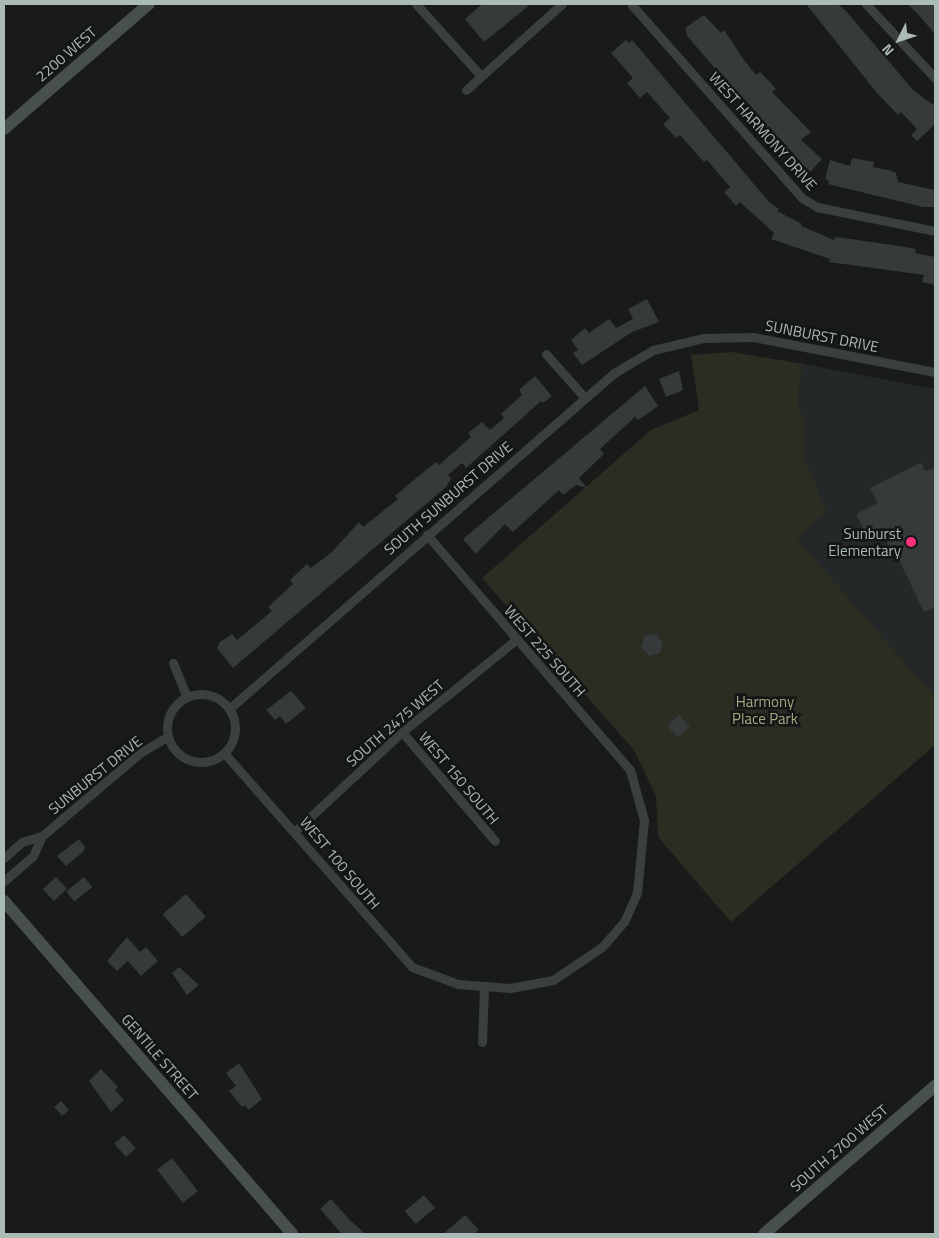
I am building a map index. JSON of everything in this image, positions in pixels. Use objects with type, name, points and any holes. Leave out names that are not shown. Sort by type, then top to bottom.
[{"type":"main road","name":"2200 WEST","points":[[4,129],[149,4]]},
{"type":"main road","name":"GENTILE STREET","points":[[4,901],[292,1234]]},
{"type":"main road","name":"SOUTH 2700 WEST","points":[[764,1234],[935,1086]]},
{"type":"street","points":[[416,4],[481,76]]},
{"type":"street","points":[[466,90],[562,4]]},
{"type":"street","name":"WEST HARMONY DRIVE","points":[[632,4],[802,198],[816,207],[935,230]]},
{"type":"street","points":[[866,4],[935,78]]},
{"type":"street","name":"SUNBURST DRIVE","points":[[703,338],[752,337],[935,372]]},
{"type":"street","name":"SOUTH SUNBURST DRIVE","points":[[229,709],[614,373],[653,350],[703,338]]},
{"type":"street","points":[[546,354],[585,398]]},
{"type":"street","name":"WEST 225 SOUTH","points":[[427,535],[630,770],[644,820],[637,894],[624,922],[602,947],[553,980],[510,988],[484,988]]},
{"type":"street","name":"SOUTH 2475 WEST","points":[[295,830],[402,732],[517,639]]},
{"type":"street","points":[[173,662],[187,697]]},
{"type":"street","points":[[210,695],[229,709],[235,727],[234,737],[225,754],[203,763],[192,762],[181,757],[167,738],[168,718],[178,702],[187,697],[210,695]]},
{"type":"street","name":"WEST 150 SOUTH","points":[[402,732],[495,841]]},
{"type":"street","name":"SUNBURST DRIVE","points":[[4,858],[22,842],[42,836],[140,753],[167,738]]},
{"type":"street","name":"WEST 100 SOUTH","points":[[225,754],[295,830],[404,961],[442,979],[484,988]]},
{"type":"street","name":"SUNBURST DRIVE","points":[[4,881],[33,856],[42,836]]},
{"type":"street","points":[[482,1042],[484,988]]},
{"type":"shaded area","points":[[803,364],[935,389],[935,697],[797,539],[827,512],[804,456],[806,421],[799,409],[798,397]]},
{"type":"green space","name":"Harmony Place Park","points":[[732,352],[803,364],[798,397],[799,409],[806,421],[804,456],[827,512],[797,539],[935,697],[935,745],[731,922],[658,837],[656,796],[634,750],[482,578],[651,430],[699,410],[691,355]]},
{"type":"building","points":[[482,4],[531,4],[484,42],[465,19]]},
{"type":"building","points":[[806,4],[837,4],[845,10],[914,91],[935,106],[935,124],[917,141],[911,135],[917,129],[901,112],[898,115],[877,93]]},
{"type":"building","points":[[907,4],[935,4],[935,34],[917,13]]},
{"type":"building","points":[[704,15],[721,33],[724,30],[756,75],[760,72],[768,80],[776,89],[772,92],[811,132],[801,140],[822,159],[810,172],[780,144],[688,37],[685,28]]},
{"type":"building","points":[[626,40],[629,43],[632,40],[770,203],[779,209],[777,211],[802,224],[801,226],[834,240],[835,237],[905,247],[916,249],[915,253],[935,257],[935,285],[922,282],[924,275],[829,262],[830,259],[771,239],[774,233],[740,202],[736,206],[724,192],[730,187],[707,160],[704,162],[680,135],[676,138],[663,124],[670,118],[647,92],[640,98],[627,83],[633,78],[611,53]]},
{"type":"building","points":[[852,158],[874,162],[873,167],[896,173],[898,182],[935,190],[935,207],[923,207],[828,184],[829,181],[825,179],[830,160],[850,166]]},
{"type":"building","points":[[647,299],[659,322],[632,332],[582,365],[573,353],[578,350],[571,340],[585,328],[589,333],[609,319],[616,328],[633,319],[628,309]]},
{"type":"building","points":[[679,371],[683,390],[666,397],[659,379]]},
{"type":"building","points":[[535,376],[552,396],[543,403],[541,401],[466,468],[462,463],[448,475],[451,479],[446,487],[233,668],[217,648],[220,642],[232,634],[237,640],[272,611],[268,607],[293,584],[290,580],[307,564],[311,568],[332,552],[359,522],[363,527],[398,499],[395,496],[436,462],[439,465],[471,437],[468,433],[482,422],[490,430],[504,418],[501,414],[522,395],[519,390]]},
{"type":"building","points":[[645,386],[658,406],[638,420],[635,417],[600,449],[604,454],[579,478],[587,488],[576,485],[563,495],[559,490],[513,532],[505,524],[476,554],[463,539]]},
{"type":"building","name":"Sunburst Elementary","points":[[921,463],[925,471],[935,469],[935,607],[924,612],[893,547],[890,549],[881,531],[867,537],[856,514],[878,503],[870,488]]},
{"type":"building","points":[[656,634],[663,643],[660,653],[649,656],[641,647],[645,636]]},
{"type":"building","points":[[291,691],[306,708],[286,724],[280,716],[275,720],[266,710]]},
{"type":"building","points":[[679,715],[690,727],[678,738],[667,726]]},
{"type":"building","points":[[79,839],[85,847],[83,852],[66,866],[57,856]]},
{"type":"building","points":[[56,877],[67,889],[54,901],[43,889]]},
{"type":"building","points":[[84,877],[92,887],[74,902],[66,891]]},
{"type":"building","points":[[186,894],[206,917],[182,937],[163,914]]},
{"type":"building","points":[[127,937],[140,952],[146,947],[158,961],[141,976],[128,961],[117,971],[107,961]]},
{"type":"building","points":[[179,967],[199,985],[187,995],[172,973]]},
{"type":"building","points":[[239,1063],[262,1099],[249,1110],[245,1105],[242,1107],[229,1091],[236,1086],[226,1073]]},
{"type":"building","points":[[101,1069],[118,1087],[115,1090],[124,1100],[111,1112],[89,1081]]},
{"type":"building","points":[[61,1101],[69,1110],[62,1116],[54,1107]]},
{"type":"building","points":[[124,1135],[136,1149],[126,1157],[114,1144]]},
{"type":"building","points":[[172,1158],[198,1191],[183,1203],[157,1170]]},
{"type":"building","points":[[424,1195],[435,1208],[416,1224],[405,1211]]},
{"type":"building","points":[[331,1199],[365,1234],[342,1234],[320,1209]]},
{"type":"building","points":[[465,1215],[479,1230],[474,1234],[443,1234]]},
{"type":"place","name":"Sunburst Elementary","points":[[911,542]]}]
